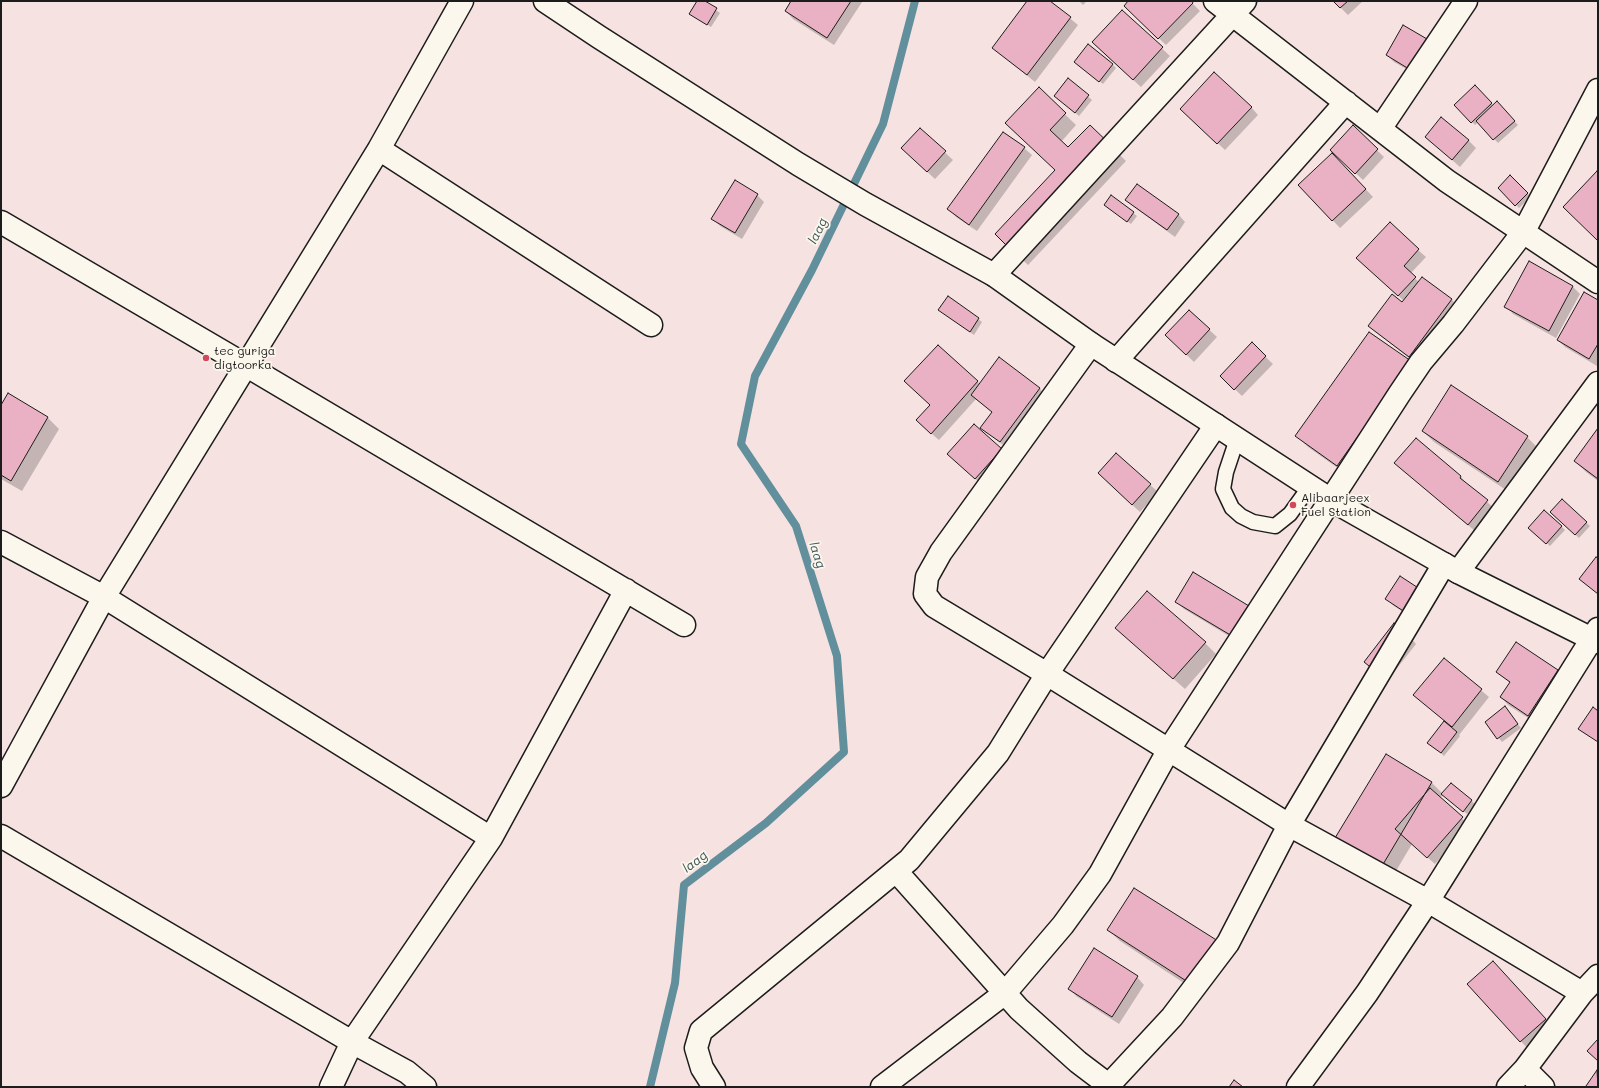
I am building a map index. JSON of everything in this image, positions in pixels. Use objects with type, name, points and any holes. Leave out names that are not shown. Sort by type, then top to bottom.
[{"type":"street","points":[[1,786],[104,597],[379,149],[462,1]]},
{"type":"street","points":[[545,1],[798,164],[865,204],[994,275],[1116,361],[1331,500],[1451,568],[1596,636],[1428,901],[1367,993],[1298,1087]]},
{"type":"street","points":[[1215,1],[1239,7],[1346,102],[1447,181],[1524,231],[1598,282]]},
{"type":"street","points":[[1380,129],[1466,1]]},
{"type":"street","points":[[994,275],[1239,7]]},
{"type":"street","points":[[882,1087],[1005,993],[1063,925],[1100,874],[1168,750],[1421,362],[1453,324],[1524,231],[1598,90]]},
{"type":"street","points":[[1116,361],[1346,102]]},
{"type":"street","points":[[379,149],[651,325]]},
{"type":"street","points":[[1,222],[626,590],[684,626]]},
{"type":"street","points":[[1091,344],[941,552],[927,577],[925,594],[934,606],[1047,674],[1289,825],[1428,901],[1582,993]]},
{"type":"street","points":[[896,871],[1019,1009],[1078,1062],[1109,1086],[1172,1017],[1228,944],[1289,825],[1451,568],[1598,383]]},
{"type":"street","points":[[714,1087],[702,1068],[696,1048],[701,1031],[909,860],[998,753],[1047,674],[1216,425]]},
{"type":"street","points":[[1,542],[104,597],[491,838]]},
{"type":"street","points":[[332,1087],[352,1042],[491,838],[626,590]]},
{"type":"street","points":[[1,836],[352,1042],[407,1072],[425,1087]]},
{"type":"street","points":[[1508,1087],[1525,1069],[1582,993],[1598,976]]},
{"type":"street","points":[[1525,1069],[1543,1087]]},
{"type":"lane","points":[[1237,439],[1226,472],[1223,489],[1232,508],[1241,516],[1253,522],[1274,526],[1290,514],[1310,486]]},
{"type":"building","points":[[697,1],[705,1],[717,8],[707,25],[689,14]]},
{"type":"building","points":[[791,1],[851,1],[827,38],[785,11]]},
{"type":"building","points":[[1027,1],[1050,1],[1071,17],[1027,75],[992,48]]},
{"type":"building","points":[[1128,1],[1192,1],[1193,3],[1158,39],[1124,6]]},
{"type":"building","points":[[1333,1],[1348,1],[1340,8]]},
{"type":"building","points":[[1122,10],[1163,47],[1133,80],[1092,42]]},
{"type":"building","points":[[1403,25],[1427,39],[1409,69],[1386,55]]},
{"type":"building","points":[[1088,44],[1113,64],[1099,82],[1074,62]]},
{"type":"building","points":[[1214,72],[1252,107],[1217,144],[1180,109]]},
{"type":"building","points":[[1068,78],[1089,95],[1075,113],[1054,96]]},
{"type":"building","points":[[1475,85],[1492,103],[1471,123],[1454,105]]},
{"type":"building","points":[[1039,87],[1066,113],[1050,130],[1068,147],[1090,125],[1116,150],[1016,255],[995,234],[1055,170],[1005,123]]},
{"type":"building","points":[[1497,101],[1515,121],[1493,140],[1476,121]]},
{"type":"building","points":[[1441,117],[1469,140],[1452,160],[1425,137]]},
{"type":"building","points":[[1353,125],[1378,149],[1355,174],[1330,150]]},
{"type":"building","points":[[920,128],[946,151],[927,172],[901,148]]},
{"type":"building","points":[[1003,132],[1025,147],[969,225],[947,209]]},
{"type":"building","points":[[1332,153],[1366,189],[1332,221],[1298,185]]},
{"type":"building","points":[[1597,171],[1598,173],[1598,241],[1563,207]]},
{"type":"building","points":[[1510,175],[1528,193],[1515,206],[1498,188]]},
{"type":"building","points":[[735,180],[758,194],[735,233],[711,219]]},
{"type":"building","points":[[1137,184],[1179,214],[1167,230],[1125,200]]},
{"type":"building","points":[[1111,195],[1134,212],[1127,222],[1104,205]]},
{"type":"building","points":[[1390,222],[1419,249],[1404,266],[1416,277],[1398,296],[1356,258]]},
{"type":"building","points":[[1529,261],[1573,286],[1549,331],[1504,307]]},
{"type":"building","points":[[1422,277],[1452,299],[1409,357],[1368,326],[1392,294],[1402,302]]},
{"type":"building","points":[[1584,292],[1598,300],[1598,344],[1589,359],[1557,340]]},
{"type":"building","points":[[948,296],[979,318],[970,332],[938,310]]},
{"type":"building","points":[[1189,310],[1210,329],[1186,355],[1165,335]]},
{"type":"building","points":[[1369,332],[1411,361],[1337,466],[1295,436]]},
{"type":"building","points":[[1252,342],[1266,356],[1234,390],[1220,376]]},
{"type":"building","points":[[938,345],[978,381],[931,434],[916,420],[930,405],[904,381]]},
{"type":"building","points":[[999,357],[1040,388],[1000,442],[980,428],[992,412],[971,395]]},
{"type":"building","points":[[1451,385],[1528,436],[1498,482],[1422,431]]},
{"type":"building","points":[[8,393],[48,417],[11,481],[1,475],[1,405]]},
{"type":"building","points":[[974,424],[1002,449],[975,479],[947,454]]},
{"type":"building","points":[[1598,428],[1598,479],[1574,461]]},
{"type":"building","points":[[1416,438],[1461,476],[1460,478],[1488,500],[1468,525],[1394,463]]},
{"type":"building","points":[[1116,453],[1151,484],[1132,505],[1098,473]]},
{"type":"building","points":[[1562,499],[1587,522],[1575,535],[1550,512]]},
{"type":"building","points":[[1544,510],[1562,526],[1546,544],[1528,528]]},
{"type":"building","points":[[1596,557],[1598,558],[1598,594],[1579,579]]},
{"type":"building","points":[[1193,572],[1249,606],[1232,636],[1175,602]]},
{"type":"building","points":[[1400,576],[1429,595],[1414,618],[1385,599]]},
{"type":"building","points":[[1147,591],[1206,642],[1173,679],[1115,628]]},
{"type":"building","points":[[1394,623],[1410,636],[1379,674],[1364,662]]},
{"type":"building","points":[[1516,642],[1558,670],[1528,716],[1500,697],[1510,682],[1496,672]]},
{"type":"building","points":[[1444,658],[1482,689],[1452,727],[1413,695]]},
{"type":"building","points":[[1505,706],[1518,724],[1497,739],[1485,722]]},
{"type":"building","points":[[1593,707],[1598,711],[1598,742],[1578,729]]},
{"type":"building","points":[[1444,721],[1457,732],[1441,753],[1427,743]]},
{"type":"building","points":[[1386,754],[1432,782],[1382,866],[1335,838]]},
{"type":"building","points":[[1451,783],[1472,800],[1463,812],[1441,794]]},
{"type":"building","points":[[1430,788],[1463,817],[1427,858],[1395,829]]},
{"type":"building","points":[[1134,888],[1218,941],[1191,984],[1107,930]]},
{"type":"building","points":[[1094,948],[1138,976],[1112,1017],[1068,989]]},
{"type":"building","points":[[1493,961],[1546,1019],[1520,1042],[1467,984]]},
{"type":"building","points":[[1598,1039],[1598,1061],[1587,1051]]},
{"type":"building","points":[[1597,1070],[1598,1087],[1587,1087],[1586,1086]]},
{"type":"building","points":[[1234,1080],[1243,1087],[1229,1087]]},
{"type":"waterway","name":"laag","points":[[650,1087],[675,983],[684,885],[766,823],[844,752],[837,656],[796,526],[741,444],[755,376],[812,270],[883,124],[915,1]]},
{"type":"place","name":"tec guriga digtoorka","points":[[206,358]]},
{"type":"place","name":"Alibaarjeex Fuel Station","points":[[1293,505]]}]
